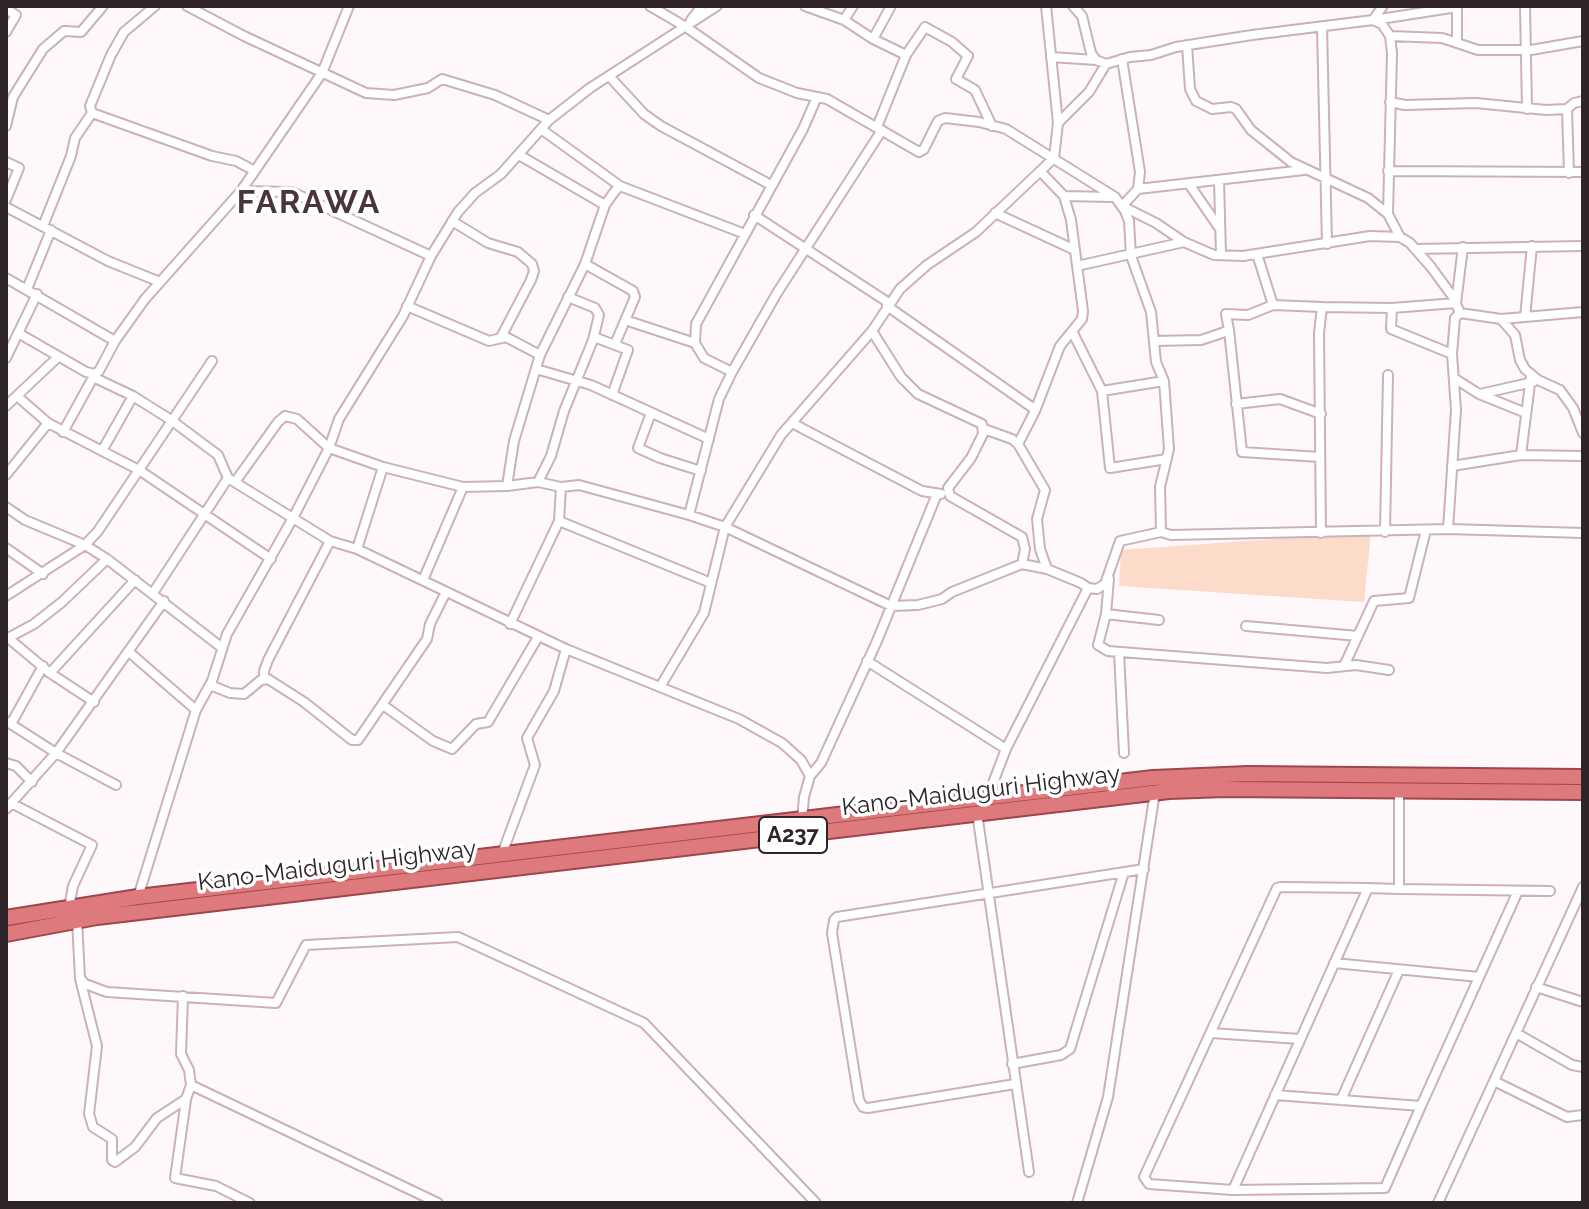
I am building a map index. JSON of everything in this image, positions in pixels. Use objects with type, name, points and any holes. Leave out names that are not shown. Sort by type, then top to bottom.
[{"type":"highway","name":"Kano-Maiduguri Highway","points":[[6,918],[73,914],[977,813],[1154,785],[1248,774],[1583,777]]},
{"type":"highway","name":"Kano-Maiduguri Highway","points":[[6,934],[138,897],[988,796],[1154,785],[1226,789],[1583,792]]},
{"type":"street","points":[[6,126],[13,97],[43,49],[64,31],[81,32],[103,6]]},
{"type":"street","points":[[92,113],[90,106],[124,32],[155,6]]},
{"type":"street","points":[[187,6],[366,93],[394,95],[428,88],[442,79],[495,95],[549,120]]},
{"type":"street","points":[[63,432],[115,341],[160,282],[241,191],[322,73],[349,6]]},
{"type":"street","points":[[650,6],[759,78],[797,93],[827,99],[919,152],[924,149],[938,121],[945,118],[1006,129],[1115,197],[1129,221],[1131,256],[1151,312],[1156,362],[1164,381],[1169,431],[1167,459],[1160,487],[1161,532]]},
{"type":"street","points":[[686,27],[702,6]]},
{"type":"street","points":[[138,897],[196,710],[210,685],[221,647],[293,518],[329,448],[339,419],[407,306],[452,221],[475,193],[501,174],[549,120],[609,76],[717,6]]},
{"type":"street","points":[[805,6],[844,20],[906,55]]},
{"type":"street","points":[[844,20],[853,6]]},
{"type":"street","points":[[873,39],[891,6]]},
{"type":"street","points":[[660,687],[704,613],[725,527],[781,435],[872,331],[888,304],[927,265],[976,232],[1054,158],[1058,123],[1046,6]]},
{"type":"street","points":[[1073,6],[1082,16],[1091,53],[1096,60]]},
{"type":"street","points":[[1373,20],[1383,6]]},
{"type":"street","points":[[1525,6],[1527,109]]},
{"type":"street","points":[[1051,57],[1096,60],[1106,64],[1187,45],[1457,7],[1457,43]]},
{"type":"street","points":[[6,9],[16,15],[6,32]]},
{"type":"street","points":[[1373,20],[1382,24],[1390,36],[1388,214]]},
{"type":"street","points":[[689,515],[719,399],[732,372],[777,293],[880,128],[906,55],[925,27],[952,42],[968,56],[956,79],[975,90],[992,126]]},
{"type":"street","points":[[1322,27],[1327,244]]},
{"type":"street","points":[[1390,36],[1442,38],[1478,50],[1528,50],[1583,41]]},
{"type":"street","points":[[1187,45],[1190,89],[1196,101],[1212,109],[1236,109],[1251,130],[1291,162],[1368,198],[1388,214],[1400,237],[1415,249],[1458,308]]},
{"type":"street","points":[[1122,59],[1140,172],[1138,189],[1122,206]]},
{"type":"street","points":[[1058,123],[1089,92],[1106,64]]},
{"type":"street","points":[[609,76],[644,114],[661,126],[771,185]]},
{"type":"street","points":[[732,372],[704,358],[695,343],[696,324],[803,129],[817,97]]},
{"type":"street","points":[[1390,102],[1405,105],[1476,103],[1527,109],[1567,109],[1583,101]]},
{"type":"street","points":[[1567,109],[1569,173]]},
{"type":"street","points":[[92,113],[212,156],[236,161],[255,171]]},
{"type":"street","points":[[27,289],[75,138],[92,113]]},
{"type":"street","points":[[541,129],[620,186],[745,234]]},
{"type":"street","points":[[519,155],[605,205]]},
{"type":"street","points":[[6,162],[19,168],[6,200]]},
{"type":"street","points":[[1138,189],[1307,170]]},
{"type":"street","points":[[1018,444],[1035,411],[1060,346],[1073,333],[1082,319],[1083,311],[1071,220],[1064,196],[1040,171]]},
{"type":"street","points":[[1388,171],[1583,172]]},
{"type":"street","points":[[1219,180],[1221,255]]},
{"type":"street","points":[[1189,184],[1221,230]]},
{"type":"street","points":[[507,486],[514,441],[540,355],[585,264],[605,205],[620,186]]},
{"type":"street","points":[[241,191],[292,192],[431,256]]},
{"type":"street","points":[[1064,196],[1115,197]]},
{"type":"street","points":[[1122,206],[1184,242],[1214,255],[1257,254],[1370,236],[1400,237]]},
{"type":"street","points":[[6,207],[108,261],[160,282]]},
{"type":"street","points":[[995,213],[1075,250]]},
{"type":"street","points":[[754,215],[888,304],[1035,411]]},
{"type":"street","points":[[452,221],[488,243],[518,252],[532,264],[534,271],[531,280],[501,337]]},
{"type":"street","points":[[1077,266],[1184,242]]},
{"type":"street","points":[[1525,317],[1532,246]]},
{"type":"street","points":[[1415,249],[1583,246]]},
{"type":"street","points":[[1448,529],[1456,410],[1452,354],[1463,247]]},
{"type":"street","points":[[1257,254],[1273,305]]},
{"type":"street","points":[[585,264],[633,291],[635,297],[615,344]]},
{"type":"street","points":[[6,278],[115,341]]},
{"type":"street","points":[[6,358],[37,294]]},
{"type":"street","points":[[538,482],[551,456],[599,315],[595,308],[568,297]]},
{"type":"street","points":[[1320,457],[1242,452],[1226,314],[1248,315],[1273,305],[1458,308],[1501,319],[1583,312]]},
{"type":"street","points":[[407,306],[489,341],[506,337],[540,355]]},
{"type":"street","points":[[1321,533],[1319,333],[1322,307]]},
{"type":"street","points":[[1392,308],[1391,329],[1452,354]]},
{"type":"street","points":[[1501,319],[1515,335],[1520,360],[1533,379],[1560,390],[1573,408],[1583,433]]},
{"type":"street","points":[[625,320],[695,343]]},
{"type":"street","points":[[1154,341],[1201,340],[1229,330]]},
{"type":"street","points":[[872,331],[901,377],[918,394],[953,408],[982,424],[984,429],[1018,444],[1045,490],[1037,519],[1040,549],[1047,569]]},
{"type":"street","points":[[18,333],[171,420],[218,455],[232,480],[330,541],[357,549],[538,637],[768,733],[801,760],[810,776]]},
{"type":"street","points":[[1073,333],[1102,391],[1110,468],[1167,459]]},
{"type":"street","points":[[594,337],[628,350],[612,395]]},
{"type":"street","points":[[6,406],[58,357]]},
{"type":"street","points":[[6,596],[85,545],[98,531],[212,361]]},
{"type":"street","points":[[536,369],[612,395],[709,439]]},
{"type":"street","points":[[1385,532],[1388,375]]},
{"type":"street","points":[[1454,378],[1479,394],[1526,413]]},
{"type":"street","points":[[1479,394],[1533,379]]},
{"type":"street","points":[[1521,455],[1533,379]]},
{"type":"street","points":[[1102,391],[1164,381]]},
{"type":"street","points":[[17,396],[48,423],[139,470],[271,559]]},
{"type":"street","points":[[102,451],[133,396]]},
{"type":"street","points":[[1236,404],[1280,399],[1321,414]]},
{"type":"street","points":[[651,413],[638,448],[701,471]]},
{"type":"street","points":[[153,593],[206,514],[285,416],[297,419],[329,448],[383,467],[463,487],[538,482],[561,487],[579,485],[689,515],[725,527],[891,606],[918,605],[942,599],[963,587],[1022,564],[1047,569],[1088,588],[1097,589],[1105,584],[1120,541],[1161,532],[1171,535],[1448,529],[1583,533]]},
{"type":"street","points":[[6,475],[48,423]]},
{"type":"street","points":[[792,423],[922,491],[950,496],[1022,537],[1025,549],[1022,564]]},
{"type":"street","points":[[950,496],[948,488],[971,458],[984,429]]},
{"type":"street","points":[[1452,466],[1521,455],[1583,456]]},
{"type":"street","points":[[357,549],[383,467]]},
{"type":"street","points":[[423,580],[463,487]]},
{"type":"street","points":[[510,624],[559,521],[561,487]]},
{"type":"street","points":[[802,820],[810,776],[821,763],[867,661],[937,494]]},
{"type":"street","points":[[6,507],[25,520],[85,545],[107,559],[221,647]]},
{"type":"street","points":[[559,521],[711,583]]},
{"type":"street","points":[[1344,666],[1374,601],[1409,598],[1426,530]]},
{"type":"street","points":[[264,679],[268,660],[330,541]]},
{"type":"street","points":[[6,548],[43,574]]},
{"type":"street","points":[[94,702],[47,670],[7,637],[34,624],[107,559]]},
{"type":"street","points":[[1110,570],[1106,614],[1098,645],[1108,651],[1327,668],[1356,665],[1389,670]]},
{"type":"street","points":[[116,785],[56,753],[8,722],[47,670],[135,580]]},
{"type":"street","points":[[988,796],[1006,749],[1088,588]]},
{"type":"street","points":[[264,679],[284,687],[354,741],[358,740],[427,639],[430,624],[446,592]]},
{"type":"street","points":[[164,601],[56,753],[9,806],[92,845],[73,886],[73,914],[80,978],[97,1046],[89,1114],[93,1127],[112,1139],[112,1160],[115,1162],[128,1153],[157,1118],[186,1099]]},
{"type":"street","points":[[1106,614],[1159,620]]},
{"type":"street","points":[[1246,626],[1358,636]]},
{"type":"street","points":[[383,705],[433,741],[452,749],[476,724],[488,722],[538,637]]},
{"type":"street","points":[[502,854],[535,765],[527,738],[554,691],[566,649]]},
{"type":"street","points":[[129,652],[196,710]]},
{"type":"street","points":[[1119,652],[1124,753]]},
{"type":"street","points":[[867,661],[1006,749]]},
{"type":"street","points":[[210,685],[230,693],[244,694],[264,679]]},
{"type":"street","points":[[6,763],[16,766],[32,782]]},
{"type":"street","points":[[1077,1203],[1108,1097],[1154,785]]},
{"type":"street","points":[[1399,791],[1399,889]]},
{"type":"street","points":[[977,813],[1029,1172]]},
{"type":"street","points":[[1015,1084],[863,1107],[859,1100],[832,925],[837,917],[1144,869]]},
{"type":"street","points":[[1012,1064],[1061,1055],[1070,1049],[1124,872]]},
{"type":"street","points":[[1438,1203],[1583,887]]},
{"type":"street","points":[[1518,891],[1385,1188],[1233,1190],[1149,1184],[1144,1177],[1277,888],[1550,891]]},
{"type":"street","points":[[1233,1190],[1368,888]]},
{"type":"street","points":[[80,978],[85,984],[107,992],[276,1003],[306,945],[458,937],[644,1023],[816,1203]]},
{"type":"street","points":[[1334,963],[1479,977]]},
{"type":"street","points":[[1341,1100],[1399,970]]},
{"type":"street","points":[[1536,987],[1583,1002]]},
{"type":"street","points":[[183,996],[181,1054],[189,1070],[191,1085],[186,1099],[175,1178],[216,1186],[250,1203]]},
{"type":"street","points":[[1211,1033],[1300,1039]]},
{"type":"street","points":[[1516,1033],[1572,1065],[1583,1067]]},
{"type":"street","points":[[1494,1081],[1567,1117],[1583,1115]]},
{"type":"street","points":[[191,1085],[438,1203]]},
{"type":"street","points":[[1275,1095],[1421,1106]]},
{"type":"shaded area","points":[[1371,532],[1364,602],[1119,586],[1121,550]]},
{"type":"district","name":"FARAWA","points":[[309,203]]}]
